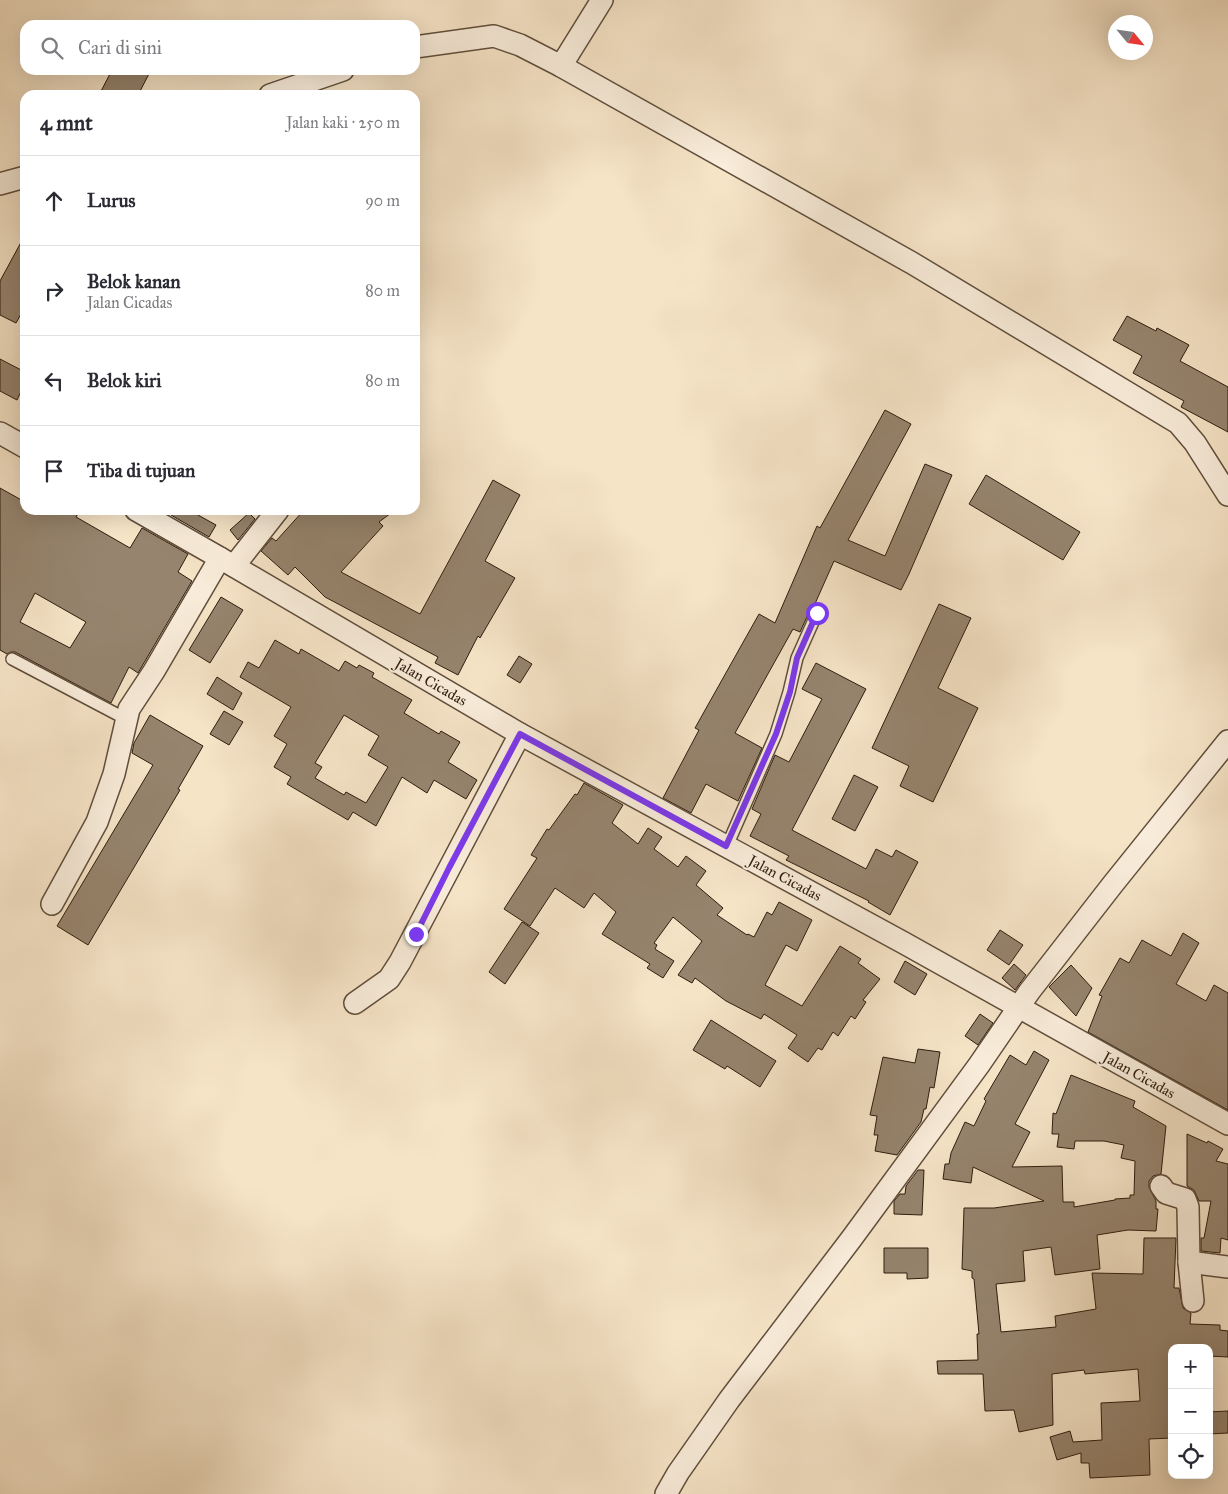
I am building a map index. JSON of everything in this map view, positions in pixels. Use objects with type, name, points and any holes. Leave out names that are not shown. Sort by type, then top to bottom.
[{"type":"street","points":[[561,66],[602,0]]},
{"type":"street","points":[[420,45],[494,36],[520,45],[561,66],[912,263],[1178,423],[1195,443],[1228,495]]},
{"type":"street","points":[[285,90],[328,75]]},
{"type":"street","points":[[0,184],[20,178]]},
{"type":"street","points":[[0,433],[20,444]]},
{"type":"street","name":"Jalan Cicadas","points":[[145,515],[520,734],[896,938],[1228,1124]]},
{"type":"street","points":[[52,904],[97,822],[114,774],[129,709],[227,562],[273,515]]},
{"type":"street","points":[[355,1003],[389,979],[400,962],[520,734]]},
{"type":"street","points":[[666,1494],[678,1473],[729,1400],[819,1283],[1019,1008],[1113,884],[1228,741]]},
{"type":"street","points":[[1161,1186],[1166,1193],[1185,1199],[1188,1207],[1189,1262],[1193,1302]]},
{"type":"street","points":[[1189,1262],[1228,1267]]},
{"type":"lane","points":[[726,846],[776,734],[790,692],[797,658],[817,613]]},
{"type":"lane","points":[[12,659],[126,719]]},
{"type":"building","points":[[109,75],[148,75],[141,90],[102,90]]},
{"type":"building","points":[[20,244],[20,316],[16,323],[0,315],[0,281]]},
{"type":"building","points":[[1127,316],[1156,331],[1157,328],[1189,345],[1180,361],[1228,387],[1228,432],[1181,407],[1184,401],[1133,373],[1142,356],[1113,340]]},
{"type":"building","points":[[0,359],[20,369],[20,394],[17,400],[0,391]]},
{"type":"building","points":[[885,410],[911,424],[848,540],[885,556],[925,464],[952,475],[909,574],[901,590],[834,561],[800,632],[793,629],[735,733],[762,748],[738,801],[706,784],[691,813],[663,798],[699,730],[695,728],[759,614],[775,623],[817,526],[820,528]]},
{"type":"building","points":[[986,475],[1080,532],[1063,560],[969,504]]},
{"type":"building","points":[[493,480],[520,495],[485,561],[515,578],[480,638],[478,636],[458,675],[435,663],[438,657],[325,597],[295,567],[288,575],[261,551],[272,538],[276,541],[299,515],[388,515],[379,522],[383,526],[341,572],[420,614]]},
{"type":"building","points":[[0,488],[20,499],[20,515],[77,515],[76,517],[130,548],[142,528],[188,554],[178,572],[192,581],[138,673],[129,667],[111,703],[15,652],[7,654],[0,650]],"holes":[[[35,593],[86,622],[70,648],[20,622]]]},
{"type":"building","points":[[171,515],[198,515],[216,525],[209,537]]},
{"type":"building","points":[[247,515],[251,515],[255,519],[238,540],[230,530]]},
{"type":"building","points":[[221,597],[243,610],[210,663],[189,650]]},
{"type":"building","points":[[939,604],[971,618],[938,688],[978,708],[933,802],[900,786],[909,766],[872,748]]},
{"type":"building","points":[[275,640],[299,654],[301,649],[339,671],[345,661],[357,668],[359,665],[374,673],[372,677],[412,700],[404,713],[439,734],[441,731],[460,742],[448,762],[477,780],[466,799],[434,780],[427,793],[402,777],[376,826],[353,812],[348,820],[287,784],[291,777],[274,767],[287,744],[274,736],[291,707],[240,677],[248,662],[259,668]],"holes":[[[344,715],[379,736],[368,755],[388,767],[366,803],[346,792],[344,795],[315,778],[322,767],[315,763]]]},
{"type":"building","points":[[519,656],[532,664],[520,683],[507,675]]},
{"type":"building","points":[[816,663],[866,689],[792,830],[866,869],[876,849],[892,857],[896,850],[918,862],[890,915],[869,901],[786,860],[789,856],[750,836],[761,814],[752,809],[775,755],[789,762],[822,699],[802,689]]},
{"type":"building","points":[[217,677],[242,693],[233,710],[207,694]]},
{"type":"building","points":[[224,711],[243,722],[229,745],[210,734]]},
{"type":"building","points":[[150,715],[203,746],[178,789],[180,790],[88,945],[57,926],[153,765],[132,753],[134,743]]},
{"type":"building","points":[[854,775],[878,787],[855,831],[832,819]]},
{"type":"building","points":[[584,783],[623,805],[612,823],[638,844],[648,828],[662,837],[654,849],[678,867],[686,856],[706,871],[696,885],[723,908],[717,915],[747,935],[754,937],[767,912],[772,915],[779,902],[812,920],[797,951],[786,945],[765,985],[802,1006],[840,946],[861,959],[858,963],[880,979],[863,1000],[866,1002],[855,1019],[851,1016],[838,1036],[833,1032],[822,1050],[818,1048],[808,1062],[788,1048],[797,1035],[764,1014],[761,1019],[726,1001],[695,978],[692,983],[678,975],[702,941],[673,917],[654,943],[657,945],[655,949],[674,961],[663,978],[647,968],[650,964],[602,934],[616,912],[594,893],[584,908],[555,888],[530,926],[504,909],[537,858],[531,855],[547,829],[549,830],[575,794],[577,795]]},
{"type":"building","points":[[522,922],[539,933],[505,984],[489,972]]},
{"type":"building","points":[[1000,930],[1023,945],[1009,965],[987,950]]},
{"type":"building","points":[[1183,933],[1199,943],[1176,984],[1206,1001],[1214,985],[1228,993],[1228,1110],[1088,1032],[1102,996],[1099,995],[1120,958],[1129,963],[1142,940],[1171,956]]},
{"type":"building","points":[[905,961],[927,974],[915,995],[894,982]]},
{"type":"building","points":[[1014,964],[1026,975],[1015,990],[1002,978]]},
{"type":"building","points":[[1071,965],[1092,988],[1076,1016],[1049,987]]},
{"type":"building","points":[[980,1014],[993,1023],[978,1045],[965,1036]]},
{"type":"building","points":[[711,1020],[776,1061],[760,1087],[727,1066],[725,1069],[693,1050]]},
{"type":"building","points":[[918,1049],[940,1052],[934,1088],[930,1087],[926,1109],[924,1109],[921,1122],[897,1155],[875,1151],[878,1135],[874,1135],[877,1116],[870,1115],[883,1057],[915,1063]]},
{"type":"building","points":[[1034,1051],[1049,1060],[1015,1124],[1030,1132],[1012,1167],[1062,1166],[1063,1202],[1074,1202],[1074,1207],[1130,1198],[1130,1195],[1134,1195],[1135,1161],[1121,1158],[1124,1145],[1104,1141],[1075,1141],[1074,1149],[1057,1147],[1059,1134],[1052,1134],[1053,1113],[1056,1114],[1071,1075],[1135,1101],[1133,1107],[1166,1126],[1161,1174],[1153,1176],[1149,1181],[1149,1187],[1156,1201],[1156,1209],[1158,1209],[1156,1231],[1128,1230],[1097,1235],[1100,1269],[1055,1275],[1051,1247],[1023,1251],[1025,1281],[996,1284],[1001,1332],[1056,1327],[1055,1316],[1096,1309],[1092,1273],[1143,1274],[1144,1238],[1176,1238],[1174,1288],[1179,1288],[1183,1308],[1191,1313],[1190,1324],[1220,1325],[1220,1330],[1228,1331],[1228,1357],[1213,1356],[1213,1344],[1168,1344],[1168,1438],[1149,1439],[1150,1475],[1090,1478],[1089,1463],[1081,1463],[1081,1453],[1057,1460],[1050,1437],[1070,1431],[1073,1442],[1102,1440],[1101,1403],[1140,1401],[1138,1369],[1085,1374],[1084,1370],[1052,1374],[1053,1425],[1019,1432],[1014,1410],[985,1411],[983,1374],[938,1374],[937,1361],[978,1360],[977,1334],[979,1334],[974,1279],[972,1278],[972,1271],[962,1269],[964,1208],[994,1208],[1044,1201],[973,1167],[971,1183],[943,1179],[945,1164],[949,1164],[951,1153],[965,1122],[974,1126],[986,1101],[984,1099],[1010,1055],[1026,1065]]},
{"type":"building","points":[[1187,1134],[1207,1143],[1208,1141],[1223,1149],[1216,1161],[1228,1164],[1228,1240],[1221,1238],[1220,1253],[1201,1251],[1201,1238],[1204,1238],[1211,1201],[1199,1201],[1194,1190],[1187,1186]]},
{"type":"building","points":[[918,1170],[924,1170],[922,1215],[894,1214],[894,1201],[900,1194],[905,1194],[906,1186]]},
{"type":"building","points":[[884,1248],[928,1248],[928,1278],[907,1279],[907,1273],[884,1273]]},
{"type":"building","points":[[1228,1411],[1228,1433],[1213,1434],[1213,1412]]},
{"type":"route","points":[[416,934],[520,734],[726,846],[776,734],[790,692],[797,658],[817,613]]}]
